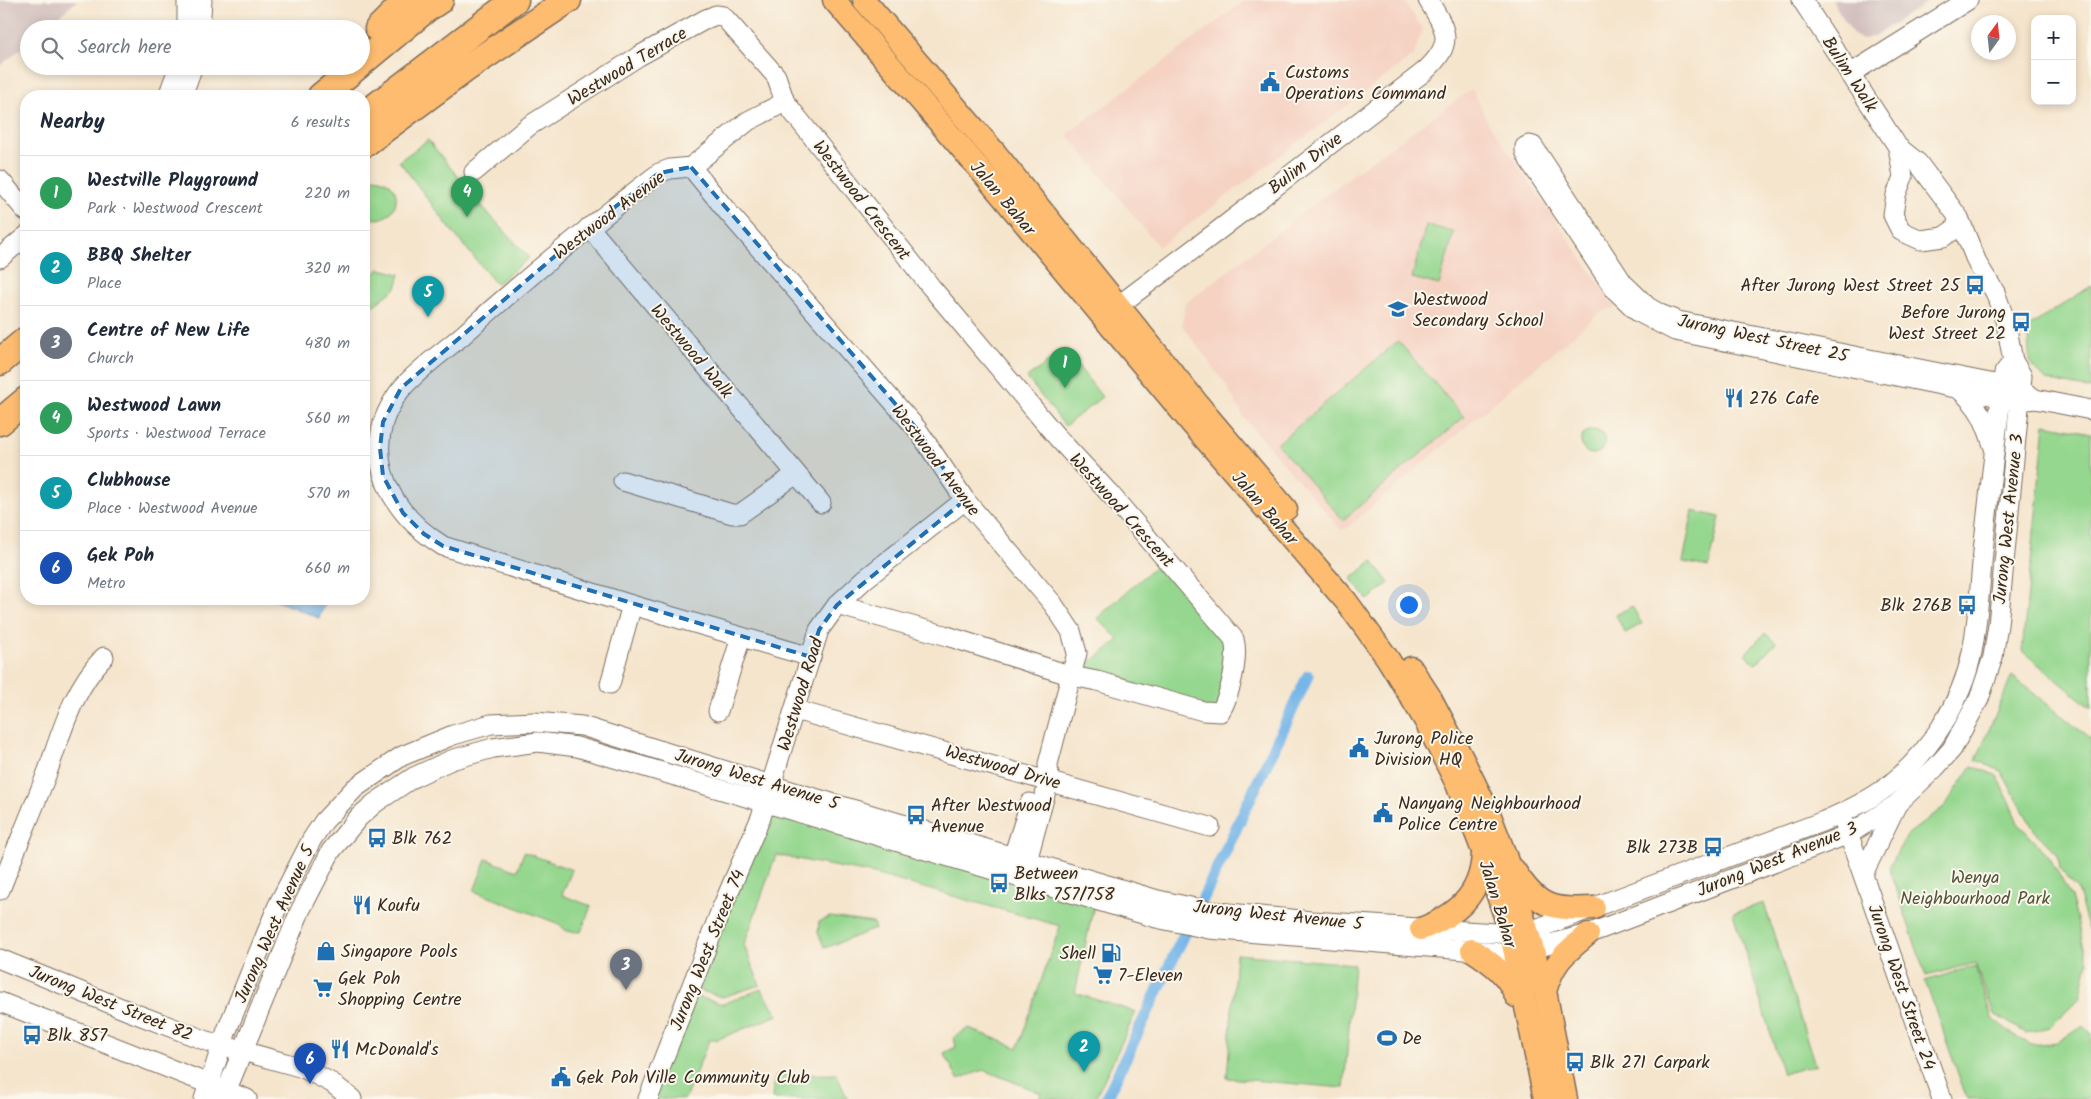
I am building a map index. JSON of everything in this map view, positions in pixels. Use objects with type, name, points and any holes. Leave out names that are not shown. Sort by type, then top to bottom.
[{"type":"highway","points":[[370,37],[407,0]]},
{"type":"highway","points":[[370,56],[440,0]]},
{"type":"highway","points":[[370,110],[515,0]]},
{"type":"highway","points":[[370,140],[464,70],[568,0]]},
{"type":"highway","points":[[318,90],[332,75]]},
{"type":"highway","points":[[329,90],[347,75]]},
{"type":"highway","points":[[0,362],[20,345]]},
{"type":"highway","points":[[0,422],[20,405]]},
{"type":"main road","name":"Jalan Bahar","points":[[834,0],[983,173],[1193,425],[1351,608],[1388,659],[1426,720],[1457,784],[1521,942],[1545,991],[1566,1099]]},
{"type":"main road","name":"Jalan Bahar","points":[[864,0],[996,154],[1208,418],[1360,597],[1397,646],[1430,697],[1488,811],[1504,854],[1521,942],[1529,1026],[1545,1099]]},
{"type":"main road","points":[[983,173],[993,175],[999,170],[996,154]]},
{"type":"main road","points":[[1421,928],[1453,913],[1467,900],[1478,884],[1482,869],[1483,851]]},
{"type":"main road","points":[[1504,854],[1523,884],[1546,904],[1556,908],[1594,908]]},
{"type":"main road","points":[[1545,991],[1555,965],[1588,934]]},
{"type":"main road","points":[[1472,950],[1500,970],[1510,982],[1529,1026]]},
{"type":"street","points":[[186,20],[187,0]]},
{"type":"street","points":[[201,20],[202,0]]},
{"type":"street","name":"Bulim Drive","points":[[1114,300],[1127,284],[1430,52],[1437,35],[1434,25],[1419,0]]},
{"type":"street","name":"Bulim Drive","points":[[1114,300],[1215,232],[1437,59],[1442,50],[1445,37],[1444,26],[1428,0]]},
{"type":"street","name":"Bulim Walk","points":[[1802,0],[1898,148],[1918,163],[1959,218],[1978,265],[1995,292],[2006,323],[2013,361],[2004,373],[2016,394]]},
{"type":"street","points":[[1850,74],[1968,0]]},
{"type":"street","name":"Westwood Terrace","points":[[474,172],[529,126],[570,99],[639,56],[706,19],[716,16],[723,16],[730,22],[768,64],[776,76],[785,102]]},
{"type":"street","points":[[170,90],[176,75]]},
{"type":"street","points":[[184,90],[190,75]]},
{"type":"street","points":[[691,167],[748,121],[785,102]]},
{"type":"street","name":"Westwood Crescent","points":[[785,102],[931,287],[1055,436],[1111,495],[1234,639],[1236,647],[1229,694],[1220,712],[1203,711],[1097,681],[1072,676],[944,635],[837,604]]},
{"type":"street","name":"Jurong West Street 25","points":[[1533,146],[1623,282],[1648,306],[1660,314],[1678,321],[2016,394],[1957,388],[1675,331],[1650,319],[1627,304],[1615,290],[1530,160],[1525,147],[1533,146]]},
{"type":"street","name":"Bulim Walk","points":[[1898,148],[1903,177],[1896,195],[1893,215],[1901,231],[1921,240],[1943,237],[1978,265]]},
{"type":"street","name":"Westwood Avenue","points":[[811,657],[741,638],[443,546],[424,534],[403,513],[384,476],[380,448],[383,422],[401,388],[423,366],[448,348],[512,291],[589,227],[659,173],[670,169],[691,167],[917,430],[965,500],[1053,604],[1071,631],[1077,653],[1072,676],[1020,859]]},
{"type":"street","points":[[0,180],[20,204]]},
{"type":"street","points":[[1943,237],[1955,229],[1959,218]]},
{"type":"street","name":"Westwood Walk","points":[[589,227],[821,503]]},
{"type":"street","points":[[0,258],[20,241]]},
{"type":"street","points":[[0,272],[20,255]]},
{"type":"street","points":[[1957,388],[1970,398],[1984,416],[1994,448]]},
{"type":"street","points":[[2016,394],[2091,410]]},
{"type":"street","name":"Jurong West Avenue 3","points":[[1521,942],[1594,908],[1841,814],[1887,787],[1918,757],[1940,728],[1959,693],[1972,654],[1978,618],[1994,448],[2016,394]]},
{"type":"street","name":"Jurong West Avenue 3","points":[[1521,942],[1588,934],[1849,834],[1896,804],[1935,768],[1952,749],[1979,700],[1992,657],[1998,625],[2016,394]]},
{"type":"street","points":[[623,481],[732,514],[740,514],[796,474]]},
{"type":"street","name":"Westwood Road","points":[[768,794],[819,630],[837,604],[865,579],[965,500]]},
{"type":"street","points":[[610,684],[632,605]]},
{"type":"street","points":[[718,711],[741,638]]},
{"type":"street","points":[[0,890],[48,771],[66,716],[86,677],[104,657]]},
{"type":"street","name":"Westwood Drive","points":[[795,710],[1045,774],[1210,826]]},
{"type":"street","name":"Jurong West Avenue 5","points":[[216,1093],[222,1046],[278,905],[312,839],[324,821],[355,788],[402,756],[453,735],[492,724],[534,722],[582,726],[768,794],[1022,877],[1100,902],[1209,929],[1472,950],[1521,942]]},
{"type":"street","name":"Jurong West Avenue 5","points":[[216,1093],[243,1051],[300,911],[331,851],[359,817],[414,777],[451,760],[492,748],[538,742],[577,747],[768,794],[1020,859],[1158,900],[1209,911],[1421,928],[1521,942]]},
{"type":"street","name":"Jurong West Street 74","points":[[648,1099],[768,794]]},
{"type":"street","points":[[1863,874],[1896,804]]},
{"type":"street","name":"Jurong West Street 24","points":[[1841,814],[1942,1099]]},
{"type":"street","name":"Jurong West Street 82","points":[[0,959],[131,1012],[222,1046],[303,1068],[332,1084],[352,1099]]},
{"type":"street","points":[[0,1002],[216,1093],[247,1099]]},
{"type":"highlighted area","points":[[691,167],[917,429],[965,500],[837,605],[819,630],[811,657],[443,546],[424,534],[403,513],[383,476],[380,448],[383,422],[401,388],[589,227],[659,173]]},
{"type":"shaded area","points":[[0,0],[78,0],[55,20],[20,20],[20,49],[0,66]]},
{"type":"shaded area","name":"Customs Operations Command","points":[[1246,0],[1403,0],[1422,28],[1414,55],[1159,247],[1067,134]]},
{"type":"shaded area","points":[[1832,0],[1930,0],[1876,35],[1865,39],[1853,34]]},
{"type":"shaded area","name":"Westwood Secondary School","points":[[1472,89],[1488,122],[1616,308],[1606,310],[1597,315],[1347,528],[1341,530],[1245,419],[1227,386],[1182,325],[1185,304],[1364,166]]},
{"type":"green space","points":[[428,140],[480,204],[529,258],[496,284],[452,231],[399,161]]},
{"type":"green space","points":[[375,178],[387,182],[394,188],[395,205],[391,213],[384,218],[375,219],[370,217],[370,180]]},
{"type":"green space","points":[[1426,225],[1454,232],[1439,285],[1412,278]]},
{"type":"green space","points":[[380,269],[400,274],[396,288],[370,308],[370,277]]},
{"type":"green space","points":[[2091,286],[2091,389],[2046,380],[2030,363],[2027,328]]},
{"type":"green space","points":[[1398,341],[1464,417],[1343,520],[1277,444]]},
{"type":"green space","points":[[1065,349],[1102,397],[1065,426],[1027,378]]},
{"type":"green space","points":[[2045,424],[2091,433],[2091,708],[2022,651]]},
{"type":"green space","points":[[1593,430],[1602,433],[1605,442],[1602,451],[1593,454],[1584,451],[1581,442],[1584,433]]},
{"type":"green space","points":[[1693,511],[1720,517],[1709,567],[1683,562]]},
{"type":"green space","points":[[1164,559],[1233,637],[1220,712],[1072,676],[1119,640],[1097,618]]},
{"type":"green space","points":[[1372,561],[1389,583],[1368,600],[1351,579]]},
{"type":"green space","points":[[1632,606],[1642,624],[1625,633],[1616,615]]},
{"type":"green space","points":[[1765,633],[1776,643],[1756,664],[1745,654]]},
{"type":"green space","points":[[2012,676],[2091,739],[2091,937],[2077,889],[2060,869],[2058,855],[2034,830],[2001,771],[1976,760]]},
{"type":"green space","name":"Wenya Neighbourhood Park","points":[[1972,766],[1998,776],[2018,823],[2050,858],[2071,897],[2088,962],[2080,998],[2050,1027],[2026,1033],[1994,1014],[1975,963],[1926,976],[1889,867],[1907,835],[1945,806]]},
{"type":"green space","points":[[766,802],[1095,900],[1075,993],[1136,1012],[1095,1099],[1039,1099],[1041,1093],[984,1070],[958,1079],[944,1053],[956,1047],[954,1037],[969,1028],[1018,1048],[1060,926],[874,874],[776,855],[744,945],[760,985],[722,997],[694,989]]},
{"type":"green space","points":[[524,852],[572,870],[562,895],[591,906],[581,932],[566,931],[559,924],[474,891],[486,859],[517,871]]},
{"type":"green space","points":[[1764,903],[1815,1065],[1783,1074],[1733,913]]},
{"type":"green space","points":[[830,917],[873,923],[875,929],[825,948],[818,933],[819,922]]},
{"type":"green space","points":[[1236,954],[1354,964],[1344,1088],[1227,1078]]},
{"type":"green space","points":[[1975,966],[1992,1018],[2011,1033],[2031,1045],[2058,1042],[2083,1025],[2091,1033],[2091,1099],[1967,1099],[1925,981]]},
{"type":"green space","points":[[761,989],[778,1015],[716,1040],[709,1040],[685,1099],[649,1099],[691,995],[723,1004]]},
{"type":"green space","points":[[836,1074],[848,1099],[772,1099],[773,1084],[776,1076]]},
{"type":"water","points":[[287,605],[324,605],[319,618]]},
{"type":"waterway","points":[[1198,909],[1308,676]]},
{"type":"waterway","points":[[1106,1099],[1187,929]]},
{"type":"place","name":"Customs Operations Command","points":[[1270,82]]},
{"type":"place","name":"Westwood Lawn","points":[[467,217]]},
{"type":"place","name":"After Jurong West Street 25","points":[[1975,285]]},
{"type":"place","name":"Westwood Secondary School","points":[[1398,309]]},
{"type":"place","name":"Clubhouse","points":[[428,317]]},
{"type":"place","name":"Before Jurong West Street 22","points":[[2021,322]]},
{"type":"place","name":"Westville Playground","points":[[1065,388]]},
{"type":"place","name":"276 Cafe","points":[[1734,398]]},
{"type":"place","name":"Blk 276B","points":[[1967,605]]},
{"type":"place","name":"Jurong Police Division HQ","points":[[1359,748]]},
{"type":"place","name":"Nanyang Neighbourhood Police Centre","points":[[1383,813]]},
{"type":"place","name":"After Westwood Avenue","points":[[916,815]]},
{"type":"place","name":"Blk 762","points":[[377,838]]},
{"type":"place","name":"Blk 273B","points":[[1713,847]]},
{"type":"place","name":"Between Blks 757/758","points":[[999,883]]},
{"type":"place","name":"Koufu","points":[[362,905]]},
{"type":"place","name":"Singapore Pools","points":[[326,951]]},
{"type":"place","name":"Shell","points":[[1111,953]]},
{"type":"place","name":"7-Eleven","points":[[1103,975]]},
{"type":"place","name":"Gek Poh Shopping Centre","points":[[323,988]]},
{"type":"place","name":"Centre of New Life","points":[[626,990]]},
{"type":"place","name":"Blk 857","points":[[32,1035]]},
{"type":"place","name":"De","points":[[1387,1038]]},
{"type":"place","name":"McDonald's","points":[[340,1049]]},
{"type":"place","name":"Blk 271 Carpark","points":[[1575,1062]]},
{"type":"place","name":"BBQ Shelter","points":[[1084,1072]]},
{"type":"place","name":"Gek Poh Ville Community Club","points":[[561,1077]]},
{"type":"place","name":"Gek Poh","points":[[310,1084]]}]
